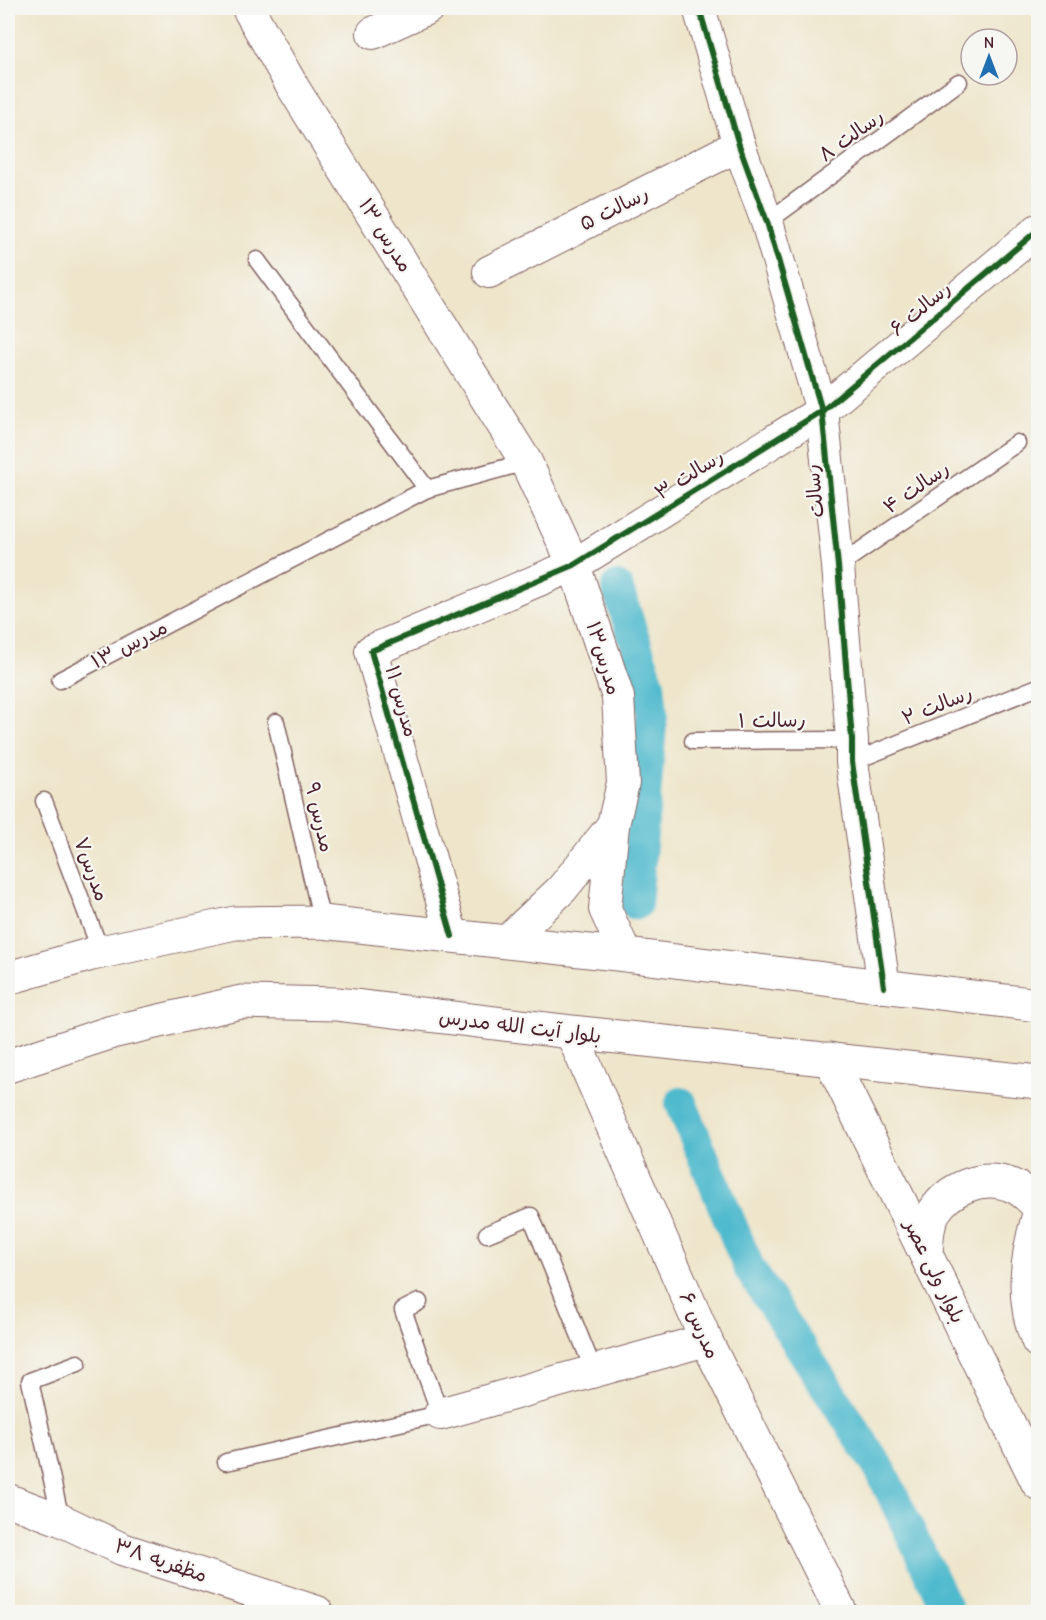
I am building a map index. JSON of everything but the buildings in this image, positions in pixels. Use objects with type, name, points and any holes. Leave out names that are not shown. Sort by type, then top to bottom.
[{"type":"main road","points":[[8,978],[101,952],[235,923],[322,922],[626,955],[1038,1004]]},
{"type":"main road","name":"بلوار آیت الله مدرس","points":[[8,1066],[112,1032],[241,1002],[337,1004],[572,1032],[1038,1082]]},
{"type":"main road","name":"بلوار ولی عصر","points":[[830,1059],[1038,1483]]},
{"type":"main road","points":[[927,1253],[927,1232],[934,1213],[948,1196],[966,1185],[987,1181],[1008,1184],[1026,1194],[1038,1206]]},
{"type":"main road","points":[[1038,1218],[1029,1248],[1026,1289],[1033,1329],[1038,1341]]},
{"type":"street","name":"مدرس ۱۳","points":[[248,8],[294,89],[526,462],[574,565]]},
{"type":"street","points":[[373,33],[428,8]]},
{"type":"street","name":"رسالت","points":[[699,8],[739,145],[767,222],[822,411],[838,567],[852,751],[884,987]]},
{"type":"street","name":"رسالت ۵","points":[[489,272],[739,145]]},
{"type":"street","name":"رسالت ۶","points":[[822,411],[1038,230]]},
{"type":"street","name":"رسالت ۳","points":[[574,565],[822,411]]},
{"type":"street","name":"مدرس۱۳","points":[[574,565],[618,697],[623,783],[613,825],[605,909],[626,955]]},
{"type":"street","name":"مدرس ۱۱","points":[[452,936],[371,651],[574,565]]},
{"type":"street","name":"مدرس۱۳","points":[[506,942],[562,889],[613,825]]},
{"type":"street","name":"مدرس ۶","points":[[572,1032],[706,1340],[841,1612]]},
{"type":"street","points":[[441,1414],[706,1340]]},
{"type":"street","name":"مظفریه ۳۸","points":[[8,1500],[61,1520],[122,1549],[299,1610]]},
{"type":"lane","name":"رسالت ۸","points":[[767,222],[959,82]]},
{"type":"lane","points":[[256,260],[427,489]]},
{"type":"lane","name":"رسالت ۴","points":[[838,567],[1017,443]]},
{"type":"lane","name":"مدرس ۱۳","points":[[60,680],[427,489],[526,462]]},
{"type":"lane","name":"رسالت ۲","points":[[852,751],[1038,687]]},
{"type":"lane","name":"مدرس ۹","points":[[276,722],[322,922]]},
{"type":"lane","name":"رسالت ۱","points":[[693,741],[852,751]]},
{"type":"lane","name":"مدرس۷","points":[[44,801],[101,952]]},
{"type":"lane","points":[[487,1234],[531,1216],[594,1371]]},
{"type":"lane","points":[[226,1462],[441,1414],[403,1310],[419,1302]]},
{"type":"lane","points":[[61,1520],[30,1381],[78,1363]]},
{"type":"waterway","points":[[617,587],[649,684],[652,713],[636,904]]},
{"type":"waterway","points":[[681,1103],[749,1268],[881,1471],[948,1612]]},
{"type":"cycle path","points":[[699,8],[739,145],[767,222],[822,411],[838,566],[852,762],[884,987]]},
{"type":"cycle path","points":[[452,936],[371,651],[574,565],[822,411],[1038,230]]}]
